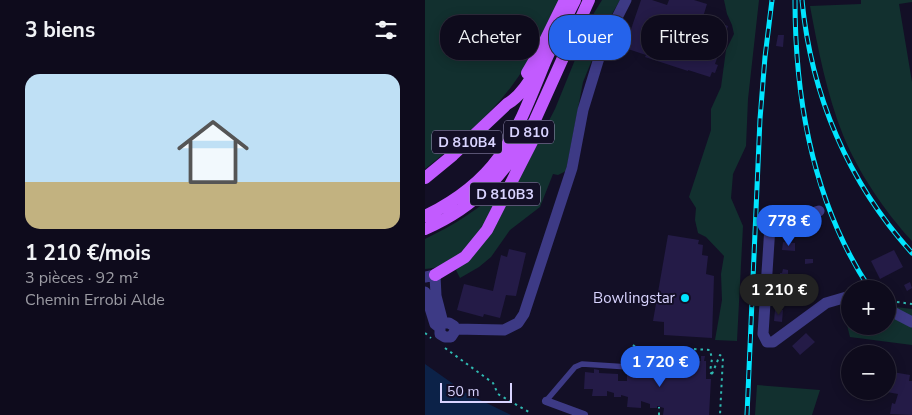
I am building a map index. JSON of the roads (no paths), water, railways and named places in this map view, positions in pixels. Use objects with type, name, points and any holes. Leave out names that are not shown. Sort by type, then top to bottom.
[{"type":"main road","points":[[507,104],[541,49],[565,0]]},
{"type":"main road","name":"D 810","points":[[425,216],[464,194],[490,170],[502,154],[524,116],[546,61],[575,0]]},
{"type":"main road","name":"D 810","points":[[425,229],[467,205],[493,183],[506,168],[526,138],[589,0]]},
{"type":"main road","name":"D 810B4","points":[[425,178],[453,155],[507,104],[514,100],[530,80],[538,66],[546,61]]},
{"type":"main road","name":"D 810B3","points":[[430,276],[465,257],[487,230],[535,138],[544,116],[547,93]]},
{"type":"street","points":[[430,276],[442,326],[441,334],[445,337],[452,336],[455,329],[504,330],[519,323],[524,314],[572,168],[583,110],[603,44],[625,0]]},
{"type":"street","points":[[819,212],[770,226],[764,338],[767,342],[773,342],[826,303],[841,299]]},
{"type":"street","points":[[425,292],[435,324],[442,326]]},
{"type":"street","points":[[896,308],[912,322]]},
{"type":"street","points":[[546,402],[584,415]]},
{"type":"lane","points":[[546,402],[575,367],[582,364],[644,368],[661,352],[688,353]]},
{"type":"water","points":[[425,364],[466,393],[511,415],[425,415]]},
{"type":"railway","points":[[747,415],[760,119],[772,0]]},
{"type":"railway","points":[[795,0],[799,76],[811,150],[821,187],[834,222],[850,256],[865,280]]},
{"type":"railway","points":[[802,0],[814,70],[836,136],[851,167],[869,197],[889,226],[912,253]]},
{"type":"place","name":"Bowlingstar","points":[[685,298]]}]
